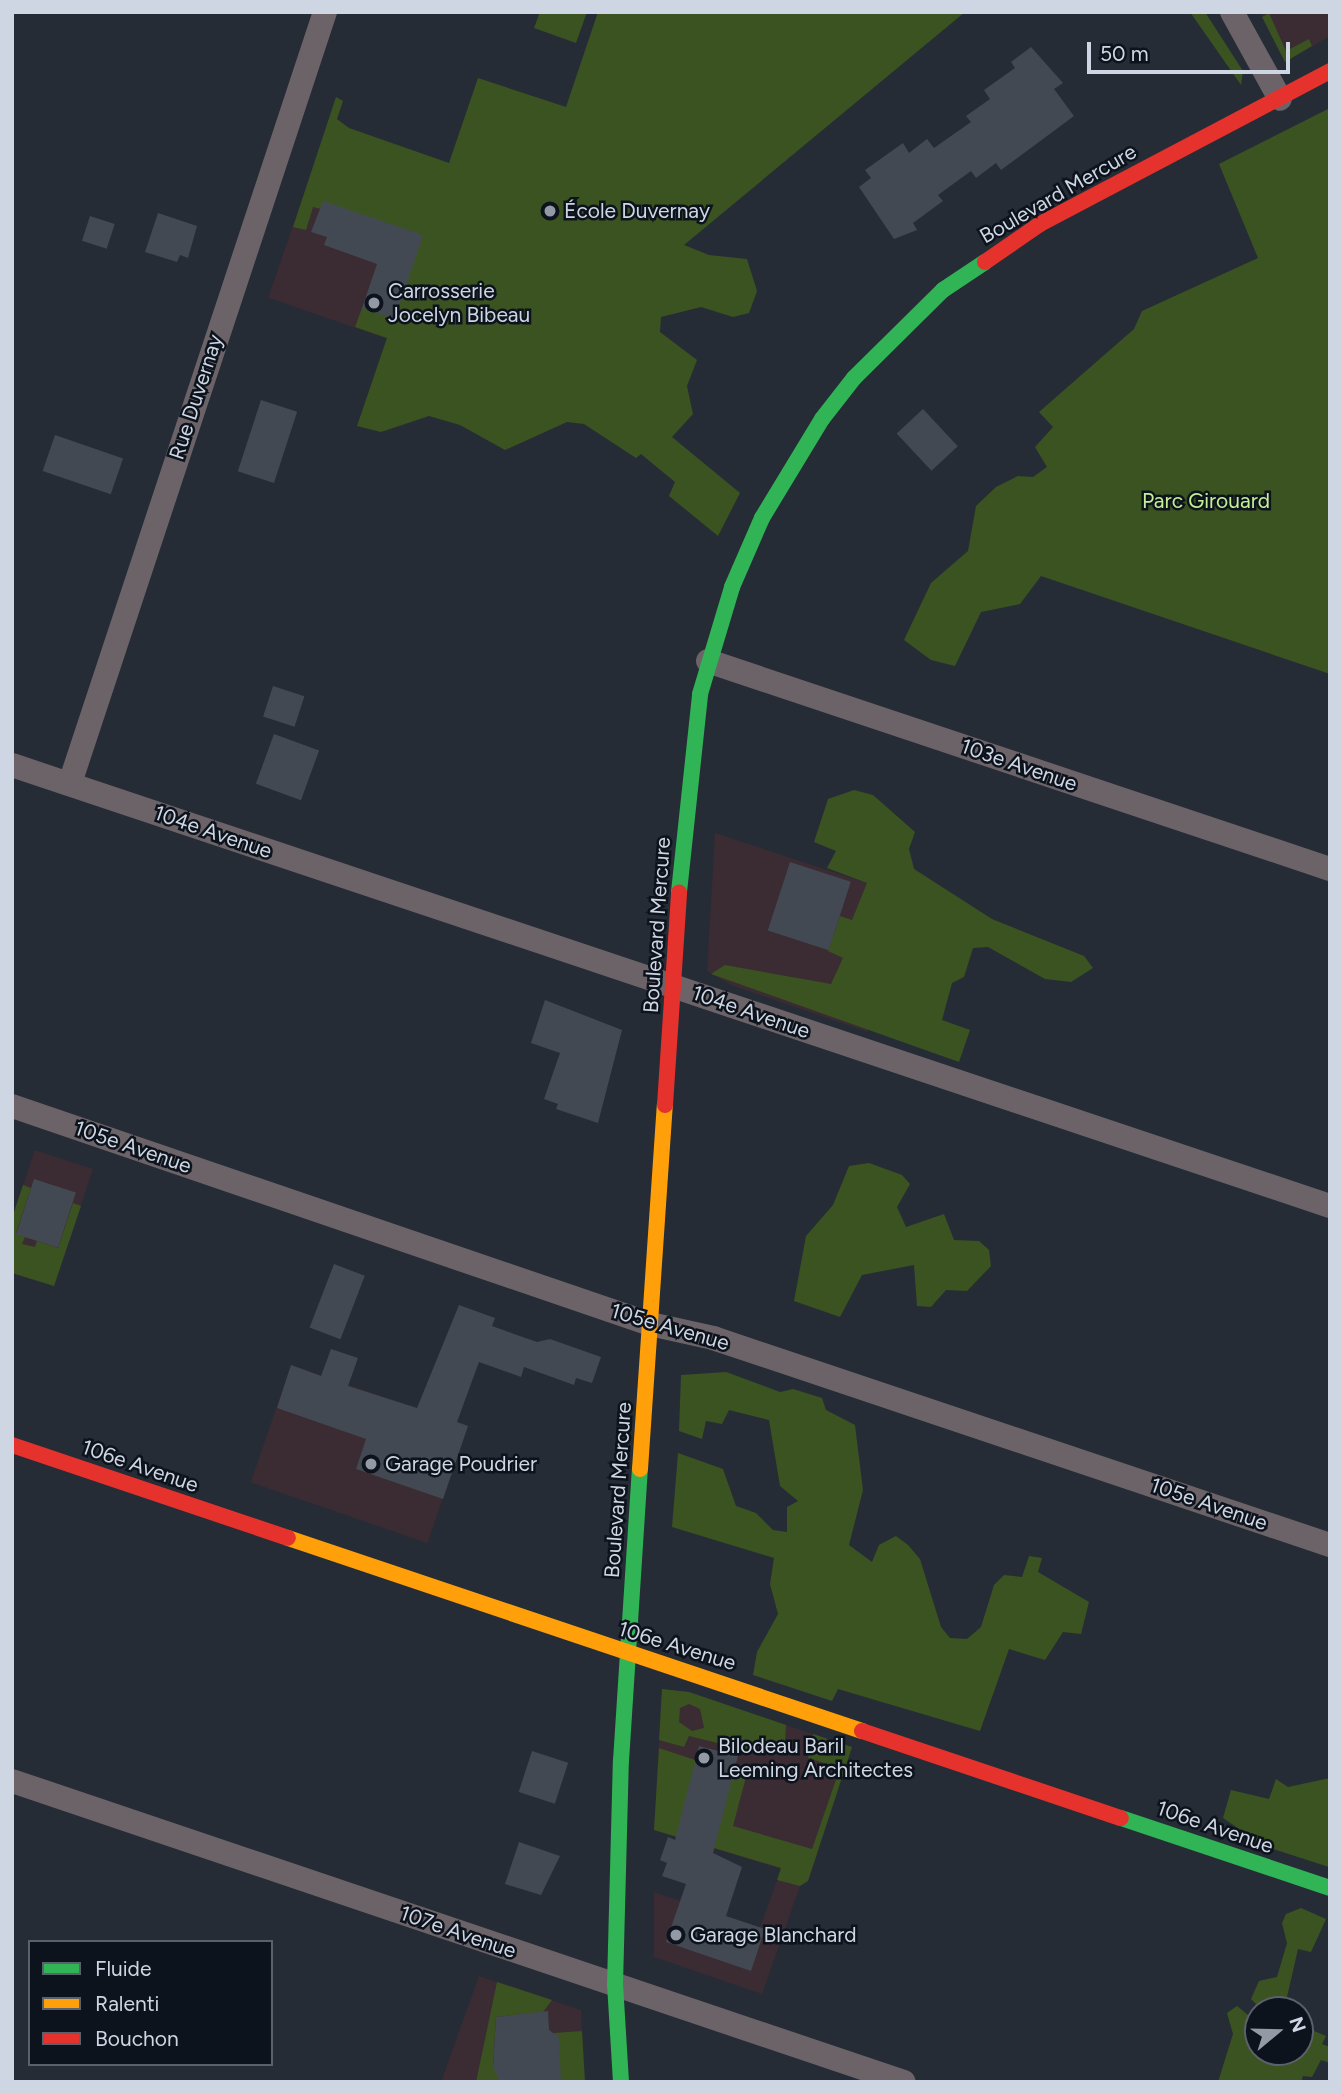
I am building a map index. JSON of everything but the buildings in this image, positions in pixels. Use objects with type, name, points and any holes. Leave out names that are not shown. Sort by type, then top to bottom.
[{"type":"street","name":"Rue Duvernay","points":[[70,783],[325,12]]},
{"type":"street","points":[[1232,12],[1280,99]]},
{"type":"street","name":"Boulevard Mercure","points":[[621,2082],[615,1985],[628,1652],[689,786],[708,661],[747,549],[804,444],[854,378],[914,317],[976,265],[1029,230],[1330,72]]},
{"type":"street","name":"103e Avenue","points":[[708,661],[1330,869]]},
{"type":"street","name":"104e Avenue","points":[[12,765],[1330,1206]]},
{"type":"street","name":"105e Avenue","points":[[12,1106],[650,1324],[713,1338],[1330,1545]]},
{"type":"street","name":"106e Avenue","points":[[12,1445],[1330,1888]]},
{"type":"street","name":"107e Avenue","points":[[12,1781],[904,2082]]},
{"type":"shaded area","points":[[1260,12],[1330,12],[1330,36],[1285,62]]},
{"type":"shaded area","points":[[306,188],[424,229],[386,338],[268,298]]},
{"type":"shaded area","points":[[715,833],[867,883],[868,1032],[731,985],[707,971]]},
{"type":"shaded area","points":[[35,1150],[93,1169],[54,1286],[12,1273],[12,1218]]},
{"type":"shaded area","points":[[291,1365],[468,1426],[427,1543],[251,1482]]},
{"type":"shaded area","points":[[662,1689],[689,1692],[852,1747],[808,1881],[800,1886],[762,1994],[654,1957],[654,1892],[760,1928],[781,1869],[654,1830]]},
{"type":"shaded area","points":[[479,1976],[581,2010],[585,2082],[441,2082]]},
{"type":"green space","points":[[540,12],[587,12],[576,43],[534,28]]},
{"type":"green space","name":"École Duvernay","points":[[598,12],[965,12],[684,245],[709,255],[747,259],[757,291],[749,313],[733,317],[701,307],[661,317],[660,332],[697,360],[687,386],[693,414],[672,437],[740,493],[718,536],[669,496],[675,482],[641,454],[636,458],[584,424],[567,422],[505,450],[460,425],[429,416],[381,432],[357,426],[387,338],[355,327],[362,308],[422,235],[313,207],[306,230],[293,227],[336,97],[343,101],[337,119],[349,128],[449,163],[478,78],[566,107]]},
{"type":"green space","points":[[1190,12],[1205,12],[1243,71],[1241,85]]},
{"type":"green space","points":[[1269,13],[1286,51],[1309,39],[1312,46],[1285,62],[1262,17]]},
{"type":"green space","name":"Parc Girouard","points":[[1330,108],[1330,674],[1041,576],[1020,604],[981,612],[955,666],[931,660],[904,640],[931,583],[968,551],[976,506],[996,487],[1018,476],[1033,477],[1047,467],[1035,447],[1053,427],[1039,412],[1134,329],[1142,311],[1258,258],[1219,164]]},
{"type":"green space","points":[[854,790],[873,795],[915,832],[909,849],[914,869],[992,919],[1084,956],[1093,968],[1071,982],[1045,979],[988,947],[973,948],[964,977],[952,983],[942,1020],[970,1030],[959,1062],[711,974],[725,965],[831,984],[843,958],[828,951],[840,916],[852,920],[867,883],[827,868],[836,851],[814,842],[828,799]]},
{"type":"green space","points":[[869,1163],[902,1175],[910,1184],[897,1207],[906,1227],[944,1214],[954,1240],[979,1241],[989,1250],[991,1266],[967,1291],[946,1290],[931,1307],[917,1306],[914,1265],[862,1275],[840,1317],[794,1301],[806,1236],[833,1205],[849,1166]]},
{"type":"green space","points":[[23,1185],[31,1188],[16,1233],[25,1237],[22,1244],[35,1247],[37,1241],[58,1248],[73,1203],[81,1206],[54,1286],[12,1273],[12,1218]]},
{"type":"green space","points":[[726,1372],[780,1392],[793,1389],[822,1398],[826,1410],[855,1425],[863,1490],[849,1545],[872,1562],[879,1545],[896,1536],[908,1545],[920,1559],[941,1627],[950,1638],[967,1639],[981,1627],[994,1585],[1004,1575],[1022,1577],[1029,1556],[1042,1558],[1038,1572],[1089,1602],[1081,1634],[1063,1632],[1045,1660],[1009,1649],[980,1731],[838,1689],[832,1701],[753,1675],[757,1652],[778,1614],[770,1584],[774,1558],[672,1527],[678,1453],[723,1469],[736,1506],[756,1513],[773,1530],[787,1532],[787,1507],[798,1501],[780,1486],[769,1420],[729,1410],[722,1424],[706,1421],[702,1439],[679,1431],[681,1375]]},
{"type":"green space","points":[[662,1689],[689,1692],[786,1725],[785,1744],[776,1748],[757,1742],[754,1752],[689,1736],[684,1747],[659,1740]],"holes":[[[689,1704],[700,1709],[704,1728],[692,1731],[679,1722],[680,1708]]]},
{"type":"green space","points":[[813,1734],[852,1747],[808,1881],[800,1886],[777,1880],[781,1868],[654,1830],[659,1748],[746,1777],[733,1826],[812,1849],[840,1768],[808,1758]]},
{"type":"green space","points":[[1330,1778],[1329,1867],[1264,1846],[1223,1818],[1231,1790],[1269,1799],[1276,1779],[1288,1787]]},
{"type":"green space","points":[[1301,1908],[1326,1919],[1311,1952],[1298,1949],[1287,1996],[1252,1996],[1259,1981],[1277,1977],[1287,1943],[1282,1923],[1286,1914]]},
{"type":"green space","points":[[497,1982],[552,2000],[543,2012],[496,2017],[493,2066],[499,2069],[500,2082],[476,2082]]},
{"type":"green space","points":[[1237,2006],[1244,2012],[1244,2066],[1314,2066],[1314,2031],[1326,2036],[1322,2044],[1330,2047],[1330,2063],[1321,2060],[1312,2077],[1303,2076],[1301,2082],[1218,2082],[1233,2034],[1227,2013]]},
{"type":"green space","points":[[582,2031],[585,2082],[561,2082],[554,2033]]},
{"type":"traffic: fast","points":[[679,892],[700,694],[732,587],[762,518],[822,419],[854,378],[943,290],[985,262]]},
{"type":"traffic: fast","points":[[621,2082],[615,1985],[621,1761],[640,1469]]},
{"type":"traffic: fast","points":[[1121,1818],[1330,1888]]},
{"type":"traffic: slow","points":[[640,1469],[665,1105]]},
{"type":"traffic: slow","points":[[288,1538],[862,1731]]},
{"type":"traffic: jam","points":[[985,262],[1040,224],[1330,71]]},
{"type":"traffic: jam","points":[[665,1105],[679,892]]},
{"type":"traffic: jam","points":[[12,1445],[288,1538]]},
{"type":"traffic: jam","points":[[862,1731],[1121,1818]]},
{"type":"place","name":"École Duvernay","points":[[550,211]]},
{"type":"place","name":"Carrosserie Jocelyn Bibeau","points":[[374,303]]},
{"type":"place","name":"Garage Poudrier","points":[[371,1464]]},
{"type":"place","name":"Bilodeau Baril Leeming Architectes","points":[[704,1758]]},
{"type":"place","name":"Garage Blanchard","points":[[676,1935]]}]
